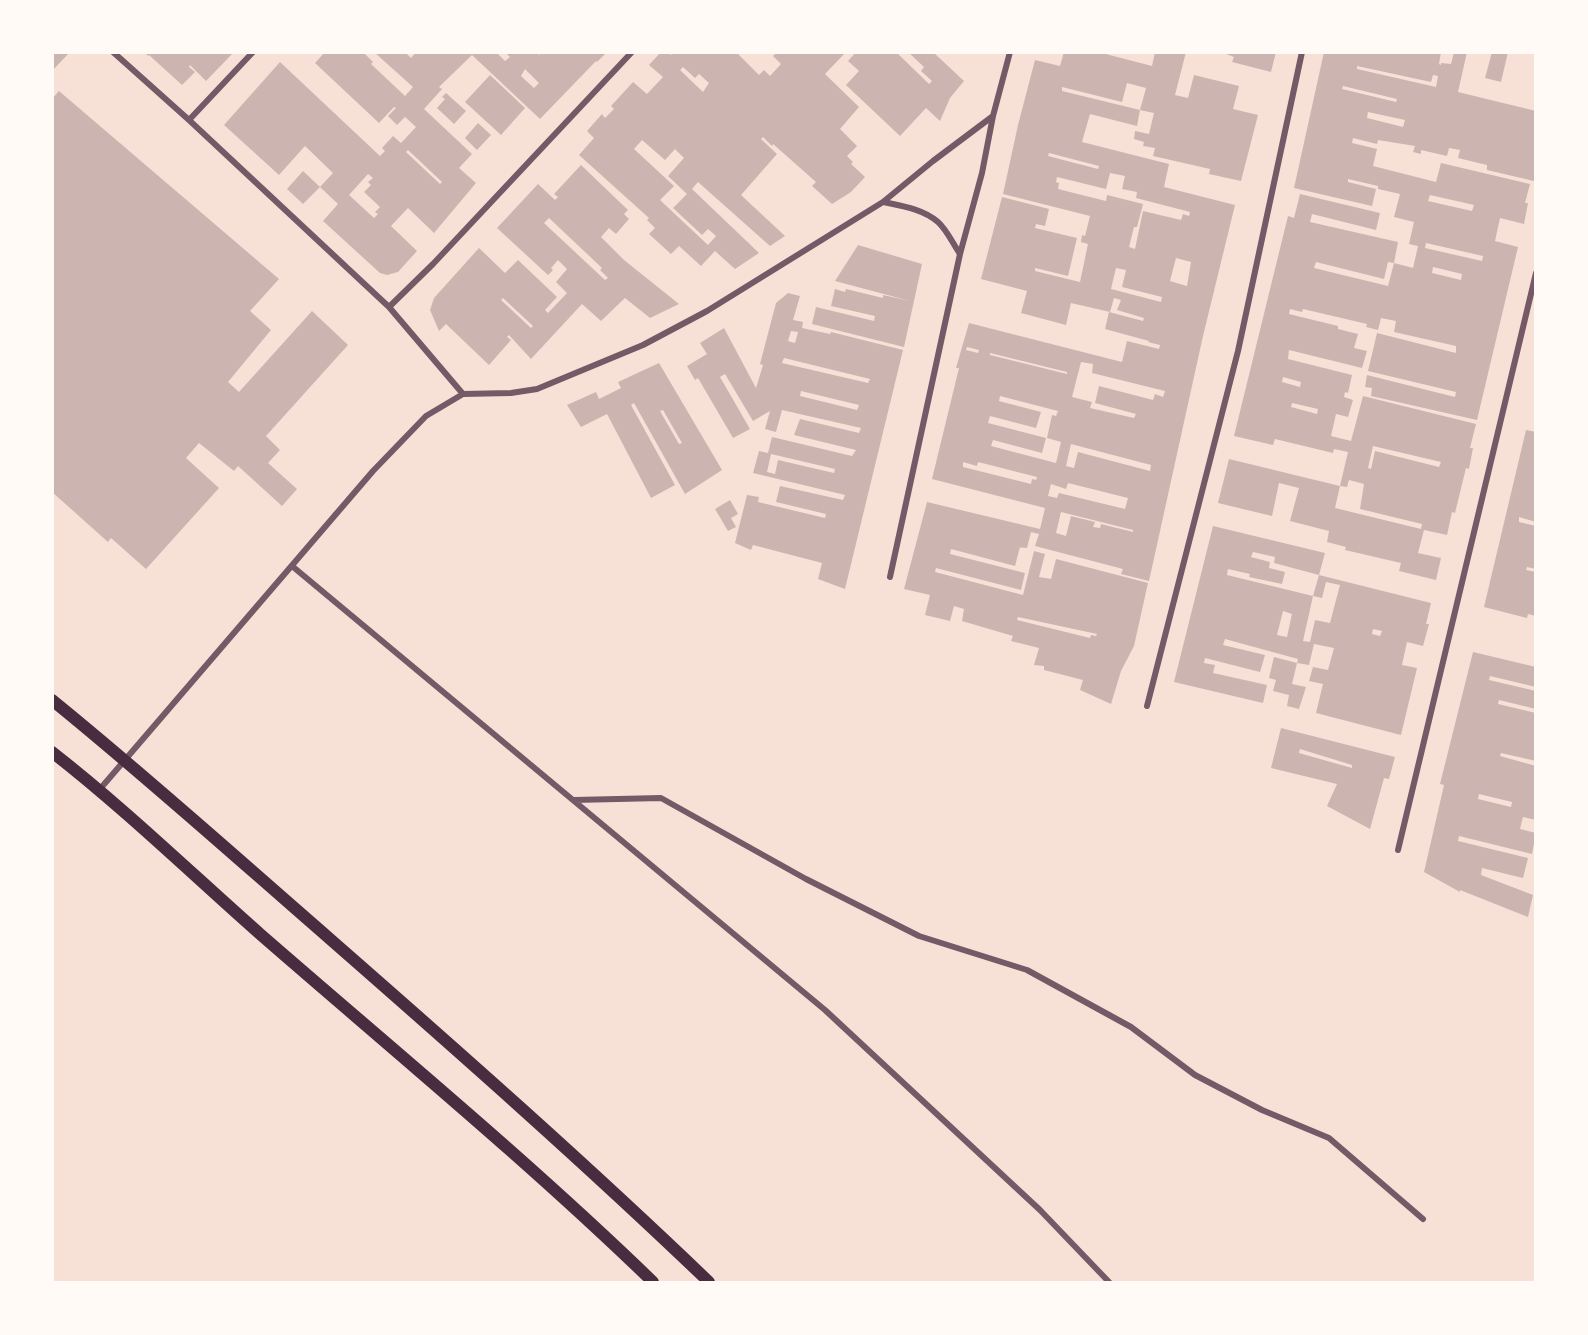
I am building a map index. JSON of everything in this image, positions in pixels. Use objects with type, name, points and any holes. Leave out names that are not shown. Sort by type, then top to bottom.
[{"type":"main road","points":[[52,700],[123,759],[450,1045],[648,1223],[709,1282]]},
{"type":"main road","points":[[52,752],[100,789],[260,934],[454,1100],[653,1282]]},
{"type":"street","points":[[113,52],[389,307],[463,394]]},
{"type":"street","points":[[189,120],[253,52]]},
{"type":"street","points":[[389,307],[433,264],[632,52]]},
{"type":"street","points":[[890,578],[960,254],[982,173],[993,116],[1010,52]]},
{"type":"street","points":[[1147,706],[1238,351],[1302,52]]},
{"type":"street","points":[[100,789],[123,759],[291,566],[405,436],[426,416],[463,394],[511,393],[537,389],[643,345],[707,311],[883,202],[993,116]]},
{"type":"street","points":[[883,202],[925,213],[939,223],[960,254]]},
{"type":"street","points":[[1398,850],[1536,273]]},
{"type":"street","points":[[291,566],[825,1010],[1040,1210],[1109,1282]]},
{"type":"street","points":[[573,800],[661,798],[806,879],[919,936],[1027,970],[1131,1027],[1195,1075],[1262,1110],[1329,1138],[1423,1219]]},
{"type":"building","points":[[52,52],[70,52],[52,71]]},
{"type":"building","points":[[144,52],[234,52],[206,81],[190,65],[189,67],[195,72],[182,85]]},
{"type":"building","points":[[325,52],[363,52],[373,62],[371,64],[405,96],[413,87],[374,52],[405,52],[411,58],[416,52],[496,52],[505,61],[510,57],[505,52],[537,52],[539,55],[541,52],[607,52],[540,119],[472,55],[439,87],[442,89],[424,109],[472,154],[459,168],[476,183],[434,233],[408,208],[391,226],[417,251],[398,272],[387,275],[380,273],[323,221],[338,204],[320,187],[333,173],[305,146],[279,175],[224,125],[280,62],[380,156],[385,151],[382,148],[393,136],[401,143],[416,127],[405,117],[397,125],[388,116],[396,108],[394,107],[379,123],[315,63]],"holes":[[[525,69],[539,83],[534,88],[521,76]],[[408,150],[442,182],[440,184],[406,152]],[[368,174],[373,178],[368,182],[371,185],[364,192],[380,207],[375,212],[378,214],[374,218],[349,195]]]},
{"type":"building","points":[[661,52],[668,52],[671,55],[673,52],[736,52],[759,75],[764,70],[770,76],[781,64],[773,56],[777,52],[846,52],[825,74],[859,107],[840,129],[857,146],[847,156],[853,162],[851,164],[865,177],[851,192],[832,204],[812,186],[816,182],[763,137],[761,139],[777,154],[741,195],[785,236],[770,246],[698,182],[692,189],[759,253],[735,269],[715,251],[701,266],[679,246],[671,254],[649,234],[655,228],[647,220],[649,218],[579,155],[594,138],[587,131],[602,114],[605,118],[614,109],[611,106],[633,82],[647,94],[663,77],[649,65]],"holes":[[[683,67],[695,78],[699,74],[709,83],[703,92],[680,70]],[[642,140],[665,160],[675,149],[684,158],[668,176],[687,194],[673,208],[702,235],[708,229],[716,236],[708,245],[660,200],[674,186],[634,149]]]},
{"type":"building","points":[[856,52],[896,52],[929,84],[932,81],[921,71],[924,67],[908,52],[933,52],[964,81],[950,98],[940,121],[926,108],[900,136],[846,85],[859,71],[848,61]]},
{"type":"building","points":[[1064,52],[1098,52],[1152,66],[1155,52],[1186,52],[1175,95],[1188,98],[1194,75],[1239,86],[1233,109],[1258,115],[1241,181],[1209,174],[1210,169],[1153,156],[1155,148],[1143,146],[1144,142],[1134,139],[1135,131],[1149,134],[1154,113],[1140,110],[1137,126],[1090,114],[1082,142],[1169,164],[1164,187],[1235,205],[1203,336],[1149,581],[1121,574],[1123,569],[1035,546],[1039,534],[1031,532],[1027,548],[1020,547],[1015,566],[951,549],[950,554],[1025,573],[1021,590],[936,568],[935,572],[1023,595],[1034,551],[1045,554],[1039,577],[1051,579],[1056,559],[1148,583],[1134,646],[1121,671],[1111,704],[1080,690],[1083,680],[1044,670],[1044,666],[1034,665],[1039,648],[1011,641],[1013,636],[962,621],[964,609],[954,606],[950,621],[925,615],[930,595],[904,589],[927,502],[1040,529],[1045,508],[932,479],[959,368],[956,368],[969,323],[1122,362],[1127,341],[1159,349],[1160,345],[1105,329],[1109,312],[1143,321],[1144,318],[1117,310],[1121,300],[1114,298],[1110,312],[1071,303],[1066,325],[1021,313],[1027,291],[981,279],[1002,197],[1049,209],[1045,226],[1036,224],[1035,228],[1077,238],[1068,276],[1035,268],[1035,271],[1080,282],[1088,244],[1081,242],[1082,235],[1085,236],[1090,216],[1003,194],[1035,60],[1060,66]],"holes":[[[1127,83],[1146,88],[1140,110],[1062,91],[1062,87],[1122,102]],[[1049,153],[1099,166],[1098,169],[1048,156]],[[1110,173],[1125,176],[1122,189],[1137,192],[1136,198],[1190,212],[1189,216],[1183,214],[1181,220],[1143,211],[1135,249],[1129,247],[1143,204],[1107,195],[1106,201],[1058,189],[1059,183],[1056,182],[1057,177],[1106,189]],[[1176,258],[1191,262],[1187,286],[1170,281]],[[1116,268],[1126,270],[1122,287],[1162,297],[1161,302],[1111,289]],[[967,347],[979,350],[978,353],[966,350]],[[990,353],[1067,372],[1067,374],[990,355]],[[1081,362],[1093,364],[1092,373],[1165,391],[1163,397],[1155,394],[1153,400],[1099,386],[1095,403],[1136,414],[1134,418],[1090,408],[1092,402],[1072,397]],[[1000,396],[1058,411],[1056,416],[1052,415],[1047,438],[1061,442],[1056,463],[991,446],[993,440],[1042,453],[1046,438],[988,423],[990,416],[1036,428],[1041,412],[999,401]],[[1071,444],[1151,465],[1150,471],[1078,452],[1074,468],[1066,466]],[[963,462],[977,466],[978,462],[1037,477],[1036,480],[1032,479],[1031,484],[963,467]],[[1068,483],[1128,498],[1125,509],[1059,493],[1057,498],[1048,496],[1051,484],[1066,489]],[[1061,512],[1133,530],[1133,532],[1101,524],[1100,528],[1093,527],[1095,522],[1071,516],[1066,536],[1056,533]],[[1018,617],[1097,634],[1096,636],[1091,635],[1090,638],[1017,620]]]},
{"type":"building","points":[[1221,52],[1276,52],[1271,72],[1232,62],[1234,57]]},
{"type":"building","points":[[1324,52],[1441,52],[1439,64],[1441,65],[1441,63],[1451,64],[1454,52],[1467,52],[1458,92],[1536,111],[1534,181],[1487,170],[1487,165],[1458,158],[1460,150],[1449,148],[1447,156],[1421,150],[1421,154],[1413,152],[1415,146],[1378,140],[1377,144],[1353,138],[1352,143],[1377,149],[1373,166],[1436,182],[1441,163],[1530,184],[1525,203],[1528,203],[1524,224],[1500,218],[1495,241],[1518,247],[1477,420],[1371,396],[1372,388],[1365,387],[1367,375],[1455,397],[1456,392],[1368,371],[1377,333],[1456,353],[1456,346],[1394,332],[1396,321],[1381,318],[1378,330],[1366,327],[1367,324],[1303,309],[1302,312],[1290,309],[1289,314],[1338,326],[1338,329],[1358,334],[1354,348],[1367,351],[1362,368],[1289,350],[1288,359],[1352,375],[1348,393],[1345,392],[1344,397],[1353,400],[1348,417],[1336,414],[1331,436],[1351,441],[1363,396],[1476,424],[1470,448],[1473,448],[1469,469],[1466,468],[1447,535],[1424,530],[1418,553],[1441,558],[1436,580],[1399,571],[1401,563],[1345,550],[1346,547],[1327,542],[1329,531],[1290,521],[1299,488],[1279,483],[1272,516],[1218,503],[1229,459],[1340,486],[1348,452],[1334,449],[1333,453],[1275,439],[1273,445],[1234,436],[1288,216],[1294,218],[1300,194],[1380,213],[1376,230],[1312,214],[1310,222],[1398,242],[1394,263],[1413,268],[1418,246],[1409,244],[1414,222],[1394,217],[1400,194],[1348,179],[1348,182],[1376,189],[1372,206],[1294,188]],"holes":[[[1357,66],[1431,82],[1433,75],[1438,76],[1436,87],[1357,69]],[[1343,86],[1397,99],[1396,102],[1342,89]],[[1368,112],[1405,120],[1403,127],[1367,118]],[[1430,195],[1474,205],[1472,211],[1428,201]],[[1426,243],[1483,256],[1482,261],[1425,248]],[[1316,262],[1384,279],[1388,262],[1394,263],[1388,286],[1314,268]],[[1433,267],[1462,274],[1461,280],[1432,273]],[[1283,377],[1301,382],[1300,387],[1282,382]],[[1292,403],[1318,409],[1317,414],[1291,407]],[[1373,446],[1441,462],[1439,467],[1375,451],[1371,469],[1368,468]],[[1349,480],[1364,484],[1360,509],[1422,524],[1421,529],[1335,508],[1340,486],[1347,487]]]},
{"type":"building","points":[[1492,52],[1508,52],[1501,82],[1485,78]]},
{"type":"building","points":[[490,75],[525,108],[501,135],[465,102]]},
{"type":"building","points":[[59,91],[279,279],[250,311],[271,330],[228,382],[239,392],[312,311],[348,345],[266,436],[280,450],[268,463],[297,489],[282,506],[238,466],[234,471],[199,443],[186,458],[219,488],[146,569],[111,538],[108,542],[52,492],[52,99]]},
{"type":"building","points":[[446,93],[466,111],[454,124],[437,108],[445,99],[442,97]]},
{"type":"building","points":[[478,123],[491,135],[477,150],[465,138]]},
{"type":"building","points":[[581,165],[628,210],[624,214],[629,219],[616,234],[609,228],[601,237],[624,260],[679,304],[650,318],[625,298],[601,321],[582,304],[531,359],[509,335],[507,337],[511,340],[489,365],[446,324],[439,331],[430,310],[434,298],[479,248],[505,273],[518,260],[557,297],[545,310],[548,313],[567,293],[556,282],[567,269],[558,260],[548,275],[497,228],[538,184],[555,200],[558,197],[554,194]],"holes":[[[549,218],[602,268],[600,270],[608,278],[605,280],[544,223]],[[503,298],[533,326],[531,328],[501,300]]]},
{"type":"building","points":[[303,171],[320,187],[303,204],[287,189]]},
{"type":"building","points":[[858,245],[922,264],[904,347],[812,324],[816,307],[874,321],[875,316],[831,306],[835,289],[910,301],[835,281]]},
{"type":"building","points":[[788,293],[800,296],[793,320],[803,322],[802,328],[830,334],[831,332],[903,350],[845,589],[818,579],[822,563],[753,545],[751,550],[735,543],[747,495],[759,497],[758,502],[825,518],[826,514],[776,502],[780,486],[843,500],[845,495],[753,473],[759,451],[768,453],[772,437],[852,456],[856,450],[794,435],[800,419],[859,433],[861,428],[782,410],[776,432],[765,429],[770,411],[753,421],[725,374],[720,377],[750,429],[733,438],[698,378],[695,380],[687,366],[707,354],[700,343],[724,328],[756,388],[776,303]],"holes":[[[791,331],[798,332],[795,343],[788,341]],[[784,358],[870,379],[868,383],[782,363]],[[801,391],[859,405],[857,410],[800,396]],[[771,454],[835,469],[834,473],[778,460],[775,474],[767,472]]]},
{"type":"building","points":[[659,363],[722,470],[685,494],[634,403],[631,405],[675,485],[651,498],[607,414],[581,427],[567,405],[596,392],[599,399],[621,388],[618,382]],"holes":[[[663,410],[682,443],[679,444],[660,411]]]},
{"type":"building","points":[[1526,430],[1536,432],[1536,522],[1519,517],[1519,522],[1536,526],[1536,569],[1527,567],[1526,570],[1536,572],[1536,616],[1528,614],[1527,618],[1484,607]]},
{"type":"building","points":[[730,500],[738,514],[731,518],[736,527],[728,531],[715,509]]},
{"type":"building","points":[[1213,526],[1325,553],[1319,575],[1431,603],[1426,624],[1429,624],[1423,646],[1407,642],[1402,665],[1417,668],[1401,735],[1316,713],[1323,684],[1309,681],[1313,667],[1328,670],[1334,648],[1314,644],[1309,665],[1297,663],[1298,659],[1225,639],[1223,645],[1265,655],[1260,672],[1205,658],[1204,663],[1215,665],[1213,673],[1267,685],[1263,703],[1174,682]],"holes":[[[1253,552],[1275,557],[1274,563],[1319,575],[1313,596],[1227,575],[1228,569],[1250,574],[1249,577],[1282,584],[1285,572],[1269,568],[1270,562],[1251,557]],[[1326,582],[1340,585],[1330,623],[1315,620],[1310,642],[1303,641],[1313,596],[1322,598]],[[1283,611],[1292,614],[1287,637],[1277,635]],[[1373,629],[1382,631],[1380,636],[1372,634]]]},
{"type":"building","points":[[1473,652],[1536,667],[1536,687],[1490,676],[1489,680],[1536,691],[1536,709],[1499,700],[1498,704],[1536,713],[1536,761],[1501,753],[1500,756],[1536,766],[1536,820],[1523,817],[1520,829],[1536,833],[1532,854],[1459,836],[1458,841],[1528,858],[1523,878],[1482,868],[1481,875],[1533,895],[1528,917],[1460,890],[1460,892],[1424,872],[1444,785],[1440,784]],"holes":[[[1479,794],[1512,802],[1511,807],[1478,799]]]},
{"type":"building","points":[[1274,657],[1297,663],[1292,684],[1306,687],[1299,709],[1287,706],[1289,695],[1273,691],[1276,680],[1269,678]]},
{"type":"building","points":[[1281,728],[1395,757],[1389,779],[1384,778],[1370,829],[1327,806],[1337,784],[1271,768]],"holes":[[[1300,749],[1352,765],[1352,768],[1299,753]]]}]
